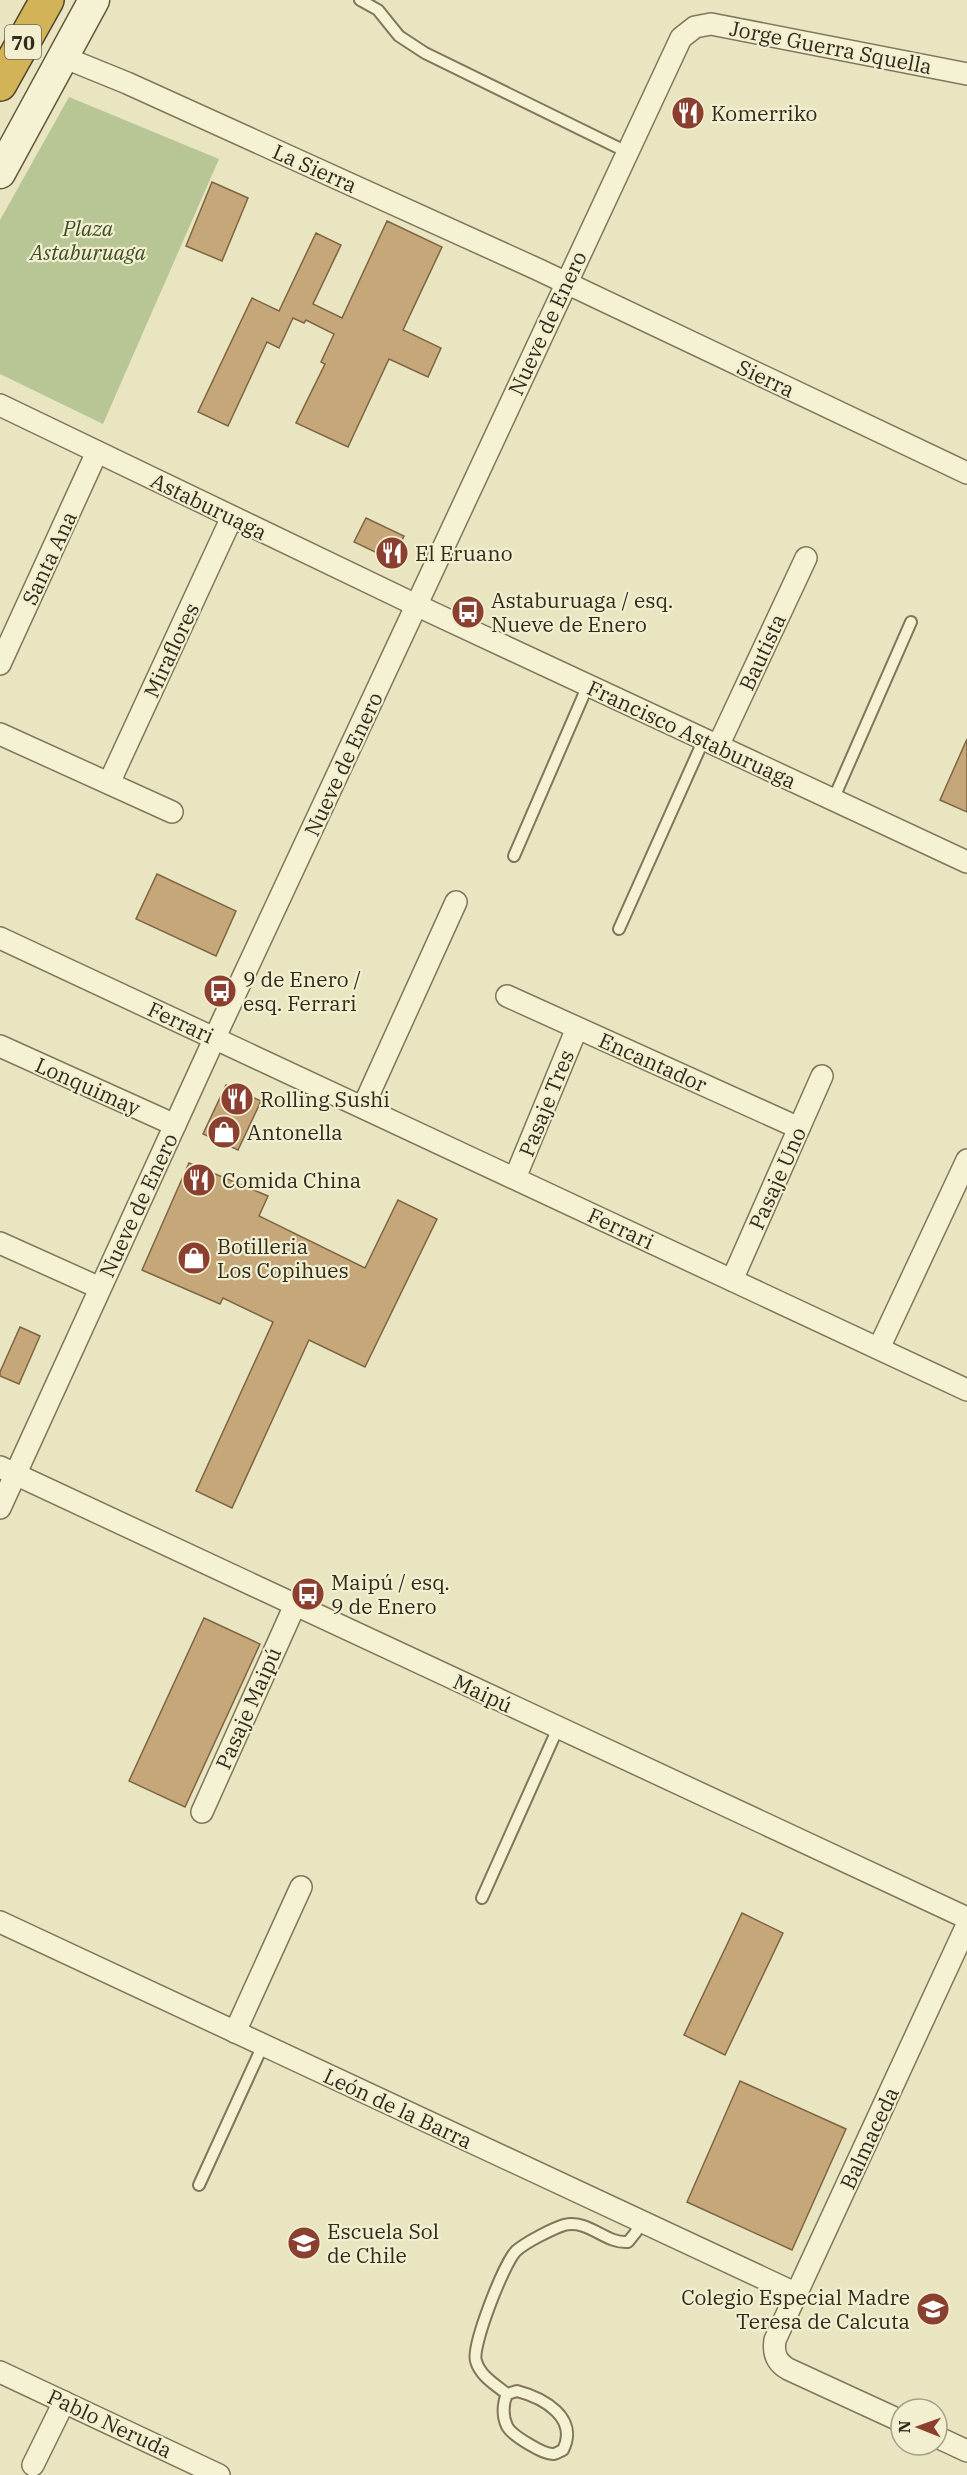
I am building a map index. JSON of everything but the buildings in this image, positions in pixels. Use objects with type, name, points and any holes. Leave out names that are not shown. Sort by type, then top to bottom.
[{"type":"highway","name":"70","points":[[0,84],[46,0]]},
{"type":"main road","points":[[0,173],[94,0]]},
{"type":"street","name":"Jorge Guerra Squella","points":[[695,27],[719,25],[967,74]]},
{"type":"street","name":"Nueve de Enero","points":[[0,1508],[8,1471],[100,1288],[676,46],[681,38],[695,27]]},
{"type":"street","name":"La Sierra","points":[[63,57],[138,88],[566,283]]},
{"type":"street","name":"Sierra","points":[[566,283],[967,473]]},
{"type":"street","name":"Astaburuaga","points":[[0,405],[418,606]]},
{"type":"street","name":"Santa Ana","points":[[0,664],[97,452]]},
{"type":"street","name":"Miraflores","points":[[109,783],[232,517]]},
{"type":"street","name":"Bautista","points":[[711,743],[806,558]]},
{"type":"street","name":"Francisco Astaburuaga","points":[[418,606],[967,862]]},
{"type":"street","points":[[0,734],[172,812]]},
{"type":"street","points":[[363,1107],[456,902]]},
{"type":"street","name":"Ferrari","points":[[0,938],[967,1390]]},
{"type":"street","name":"Encantador","points":[[507,996],[799,1128]]},
{"type":"street","name":"Pasaje Tres","points":[[515,1178],[578,1028]]},
{"type":"street","name":"Lonquimay","points":[[0,1046],[175,1125]]},
{"type":"street","name":"Pasaje Uno","points":[[732,1280],[822,1076]]},
{"type":"street","points":[[879,1348],[967,1160]]},
{"type":"street","points":[[0,1243],[100,1288]]},
{"type":"street","name":"Maipú","points":[[8,1471],[967,1918]]},
{"type":"street","name":"Pasaje Maipú","points":[[202,1812],[295,1605]]},
{"type":"street","points":[[235,2032],[301,1887]]},
{"type":"street","name":"León de la Barra","points":[[0,1922],[797,2294]]},
{"type":"street","name":"Balmaceda","points":[[889,2415],[788,2369],[778,2361],[774,2352],[775,2340],[967,1925]]},
{"type":"street","name":"Pablo Neruda","points":[[0,2372],[64,2402],[181,2467],[219,2475]]},
{"type":"street","points":[[33,2465],[64,2402]]},
{"type":"street","points":[[949,2443],[967,2451]]},
{"type":"lane","points":[[360,0],[378,10],[399,36],[425,53],[627,152]]},
{"type":"lane","points":[[833,800],[911,622]]},
{"type":"lane","points":[[514,856],[588,685]]},
{"type":"lane","points":[[619,929],[711,743]]},
{"type":"lane","points":[[482,1898],[558,1728]]},
{"type":"lane","points":[[199,2186],[264,2045]]},
{"type":"lane","points":[[507,2394],[482,2374],[475,2361],[475,2347],[505,2268],[516,2251],[554,2228],[568,2224],[581,2224],[620,2243],[628,2242],[636,2232],[639,2220]]},
{"type":"lane","points":[[517,2391],[549,2405],[565,2421],[569,2439],[563,2450],[554,2454],[543,2452],[513,2434],[503,2414],[507,2394],[517,2391]]},
{"type":"green space","name":"Plaza Astaburuaga","points":[[69,97],[219,159],[103,424],[0,374],[0,220]]},
{"type":"place","name":"Komerriko","points":[[688,113]]},
{"type":"place","name":"El Eruano","points":[[392,553]]},
{"type":"place","name":"Astaburuaga / esq. Nueve de Enero","points":[[468,612]]},
{"type":"place","name":"9 de Enero / esq. Ferrari","points":[[220,991]]},
{"type":"place","name":"Rolling Sushi","points":[[237,1099]]},
{"type":"place","name":"Antonella","points":[[224,1132]]},
{"type":"place","name":"Comida China","points":[[199,1180]]},
{"type":"place","name":"Botilleria Los Copihues","points":[[194,1258]]},
{"type":"place","name":"Maipú / esq. 9 de Enero","points":[[308,1594]]},
{"type":"place","name":"Escuela Sol de Chile","points":[[304,2243]]},
{"type":"place","name":"Colegio Especial Madre Teresa de Calcuta","points":[[933,2309]]}]
